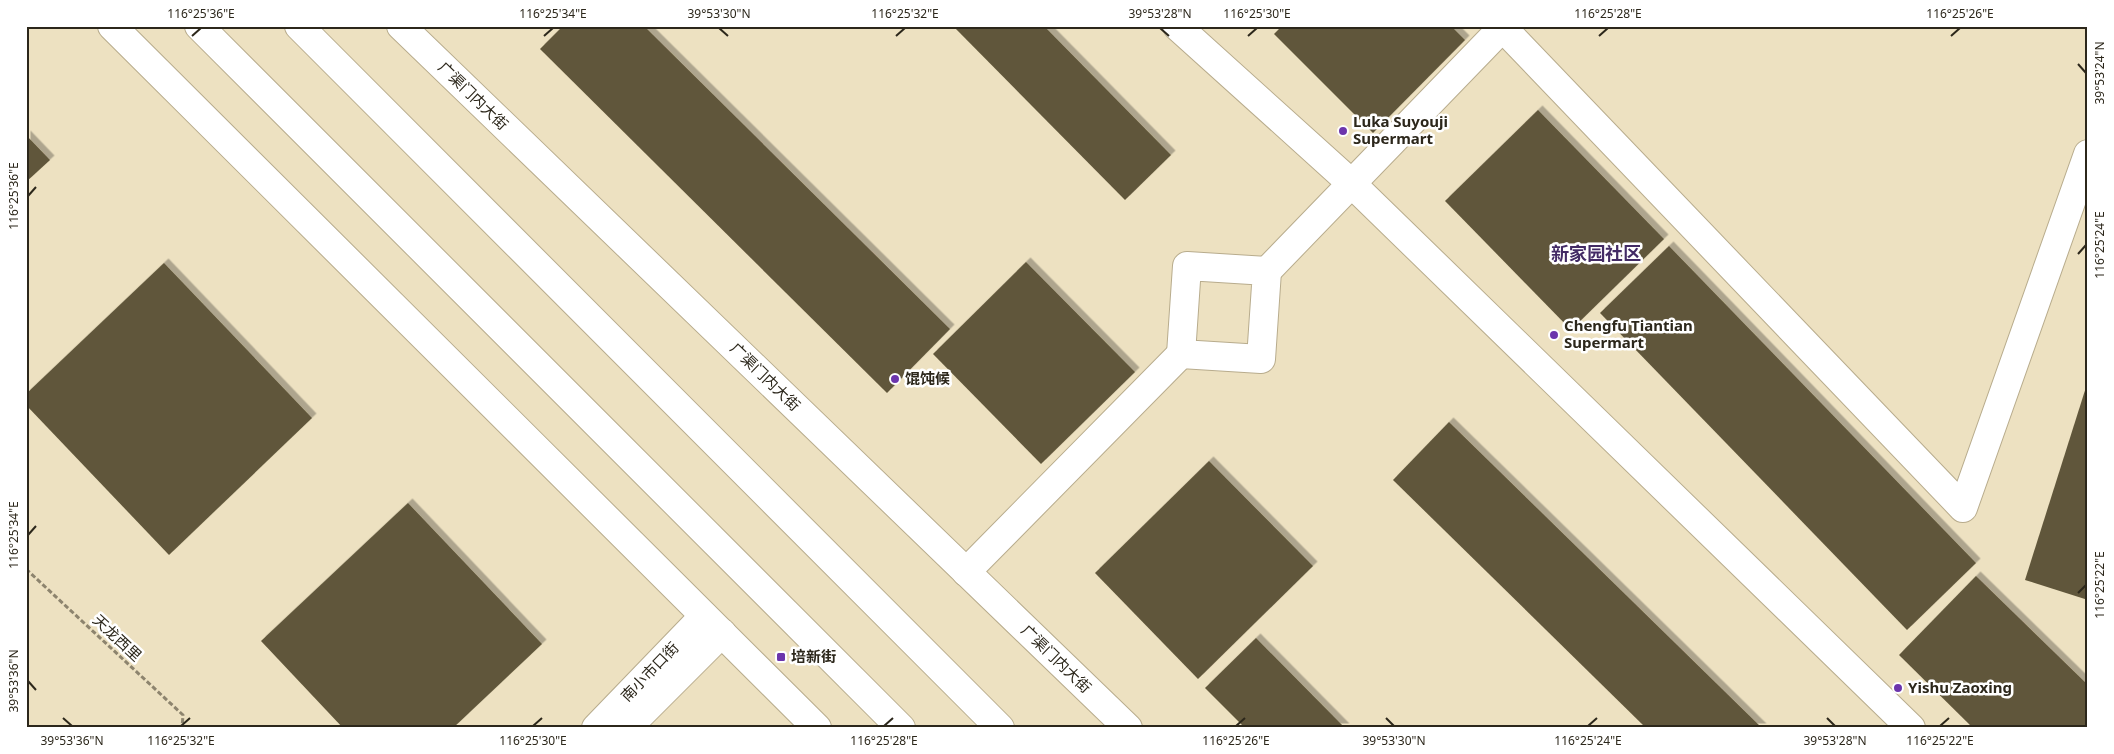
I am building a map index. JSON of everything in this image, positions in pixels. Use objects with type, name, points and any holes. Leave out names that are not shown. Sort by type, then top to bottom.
[{"type":"street","points":[[112,26],[817,728]]},
{"type":"street","points":[[199,26],[901,728]]},
{"type":"street","points":[[299,26],[1000,728]]},
{"type":"street","name":"广渠门内大街","points":[[402,26],[1128,728]]},
{"type":"street","points":[[1177,26],[1351,183],[1911,728]]},
{"type":"street","points":[[1181,354],[1261,359],[1267,271],[1503,27],[1963,508],[2088,154]]},
{"type":"street","points":[[966,572],[1181,354],[1187,266],[1267,271]]},
{"type":"street","name":"南小市口街","points":[[596,728],[713,625]]},
{"type":"street","name":"南小市口街","points":[[627,728],[713,625]]},
{"type":"path","name":"天龙西里","points":[[26,569],[183,715],[182,728]]},
{"type":"building","points":[[563,26],[644,26],[950,329],[887,393],[540,49]]},
{"type":"building","points":[[953,26],[1044,26],[1171,155],[1125,200]]},
{"type":"building","points":[[1282,26],[1451,26],[1465,40],[1373,133],[1274,34]]},
{"type":"building","points":[[1538,110],[1664,239],[1571,330],[1445,201]]},
{"type":"building","points":[[26,135],[50,160],[26,182]]},
{"type":"building","points":[[1669,246],[1976,563],[1907,630],[1600,313]]},
{"type":"building","points":[[1026,262],[1135,372],[1041,464],[933,354]]},
{"type":"building","points":[[164,263],[312,418],[169,555],[26,405],[26,394]]},
{"type":"building","points":[[2088,384],[2088,600],[2025,580]]},
{"type":"building","points":[[1449,422],[1762,728],[1646,728],[1393,480]]},
{"type":"building","points":[[1209,461],[1313,566],[1198,679],[1095,573]]},
{"type":"building","points":[[408,503],[542,644],[453,728],[343,728],[261,641]]},
{"type":"building","points":[[1976,576],[2088,685],[2088,728],[1973,728],[1899,655]]},
{"type":"building","points":[[1256,638],[1345,728],[1245,728],[1205,688]]},
{"type":"place","name":"Luka Suyouji Supermart","points":[[1343,131]]},
{"type":"place","name":"Chengfu Tiantian Supermart","points":[[1554,335]]},
{"type":"place","name":"馄饨候","points":[[895,379]]},
{"type":"place","name":"培新街","points":[[781,657]]},
{"type":"place","name":"Yishu Zaoxing","points":[[1898,688]]},
{"type":"district","name":"新家园社区","points":[[1596,254]]}]
